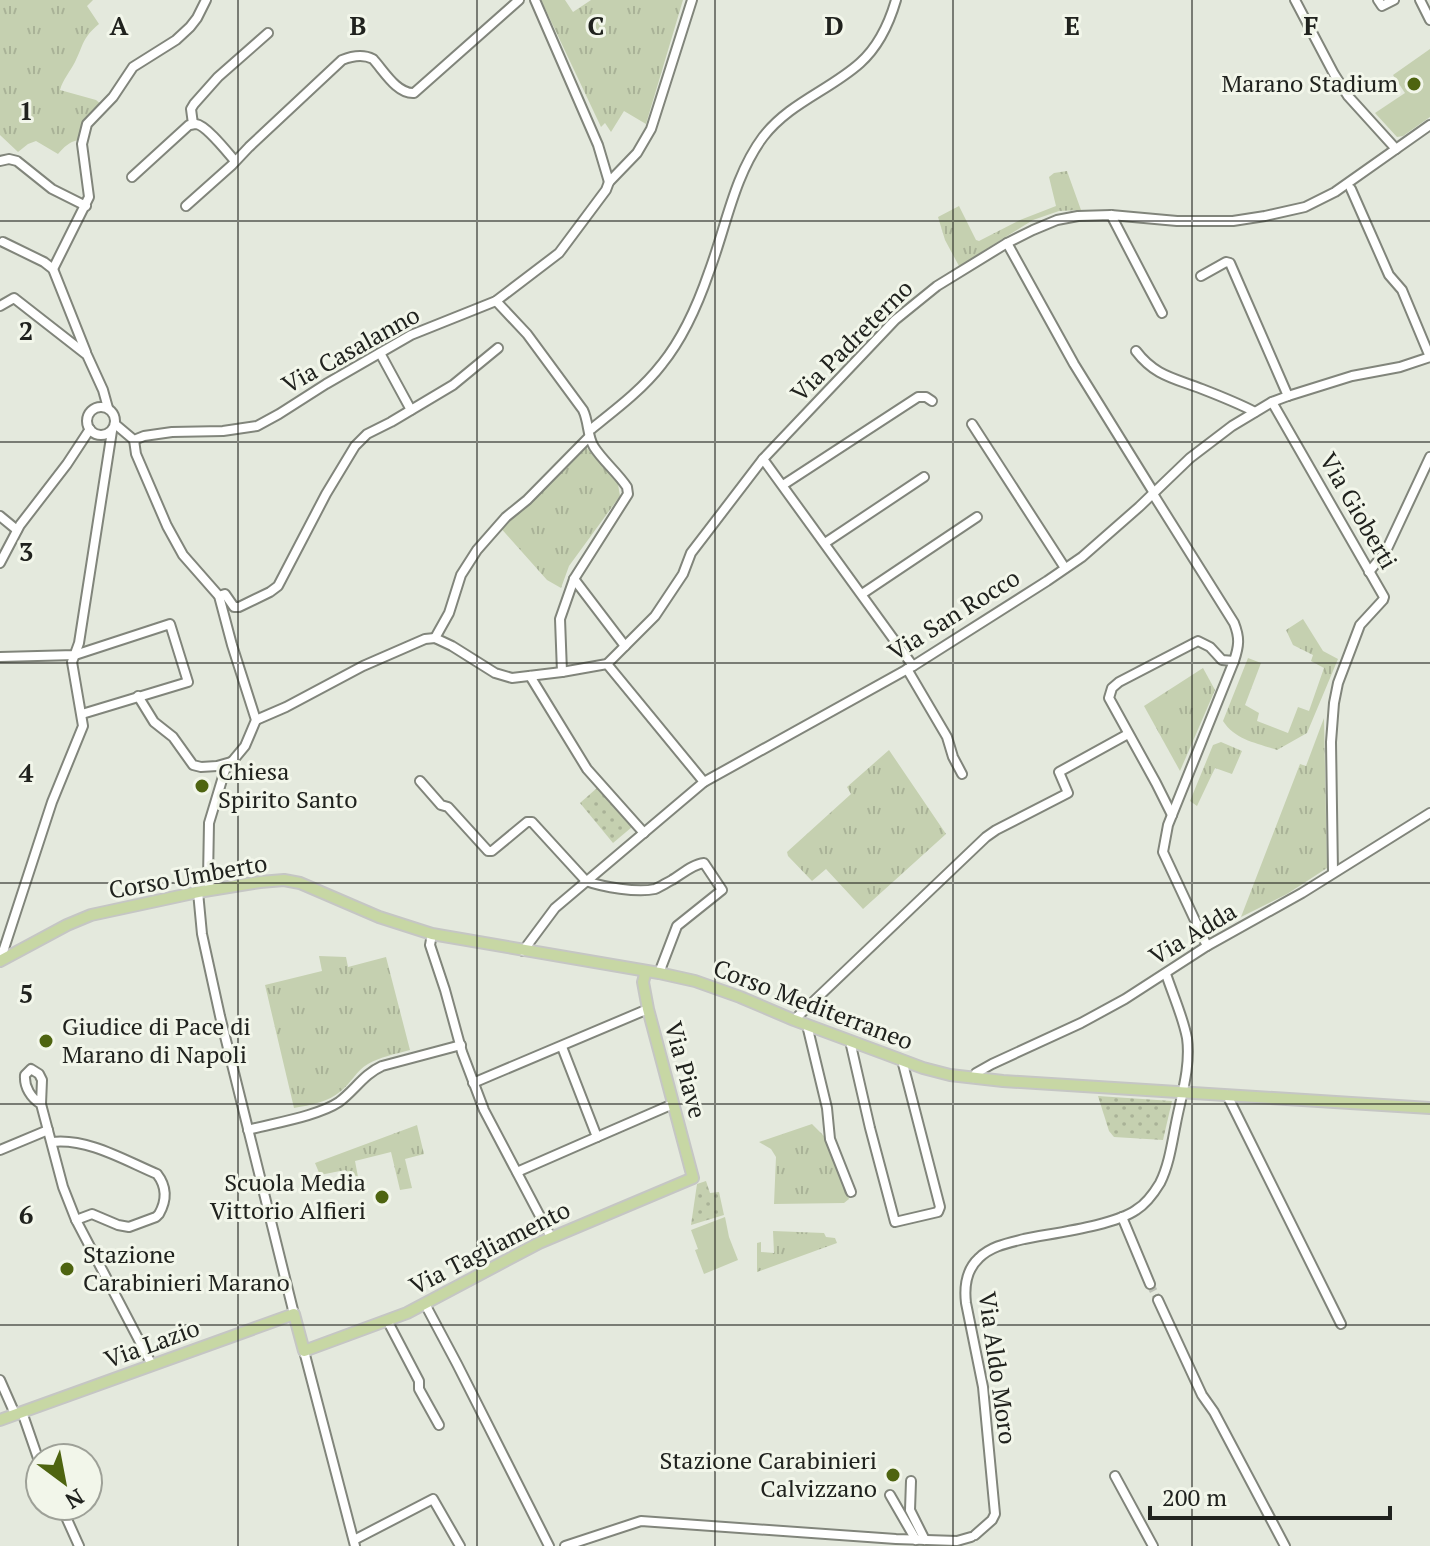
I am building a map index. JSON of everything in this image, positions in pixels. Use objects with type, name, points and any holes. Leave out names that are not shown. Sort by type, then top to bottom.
[{"type":"main road","name":"Corso Umberto","points":[[0,961],[91,915],[204,891],[284,880],[300,883],[379,917],[432,934]]},
{"type":"main road","name":"Corso Mediterraneo","points":[[432,934],[695,981],[942,1073],[1073,1087],[1430,1108]]},
{"type":"main road","name":"Via Piave","points":[[646,971],[643,982],[648,1009],[693,1178]]},
{"type":"main road","name":"Via Tagliamento","points":[[304,1351],[425,1304],[551,1237],[693,1178]]},
{"type":"main road","points":[[294,1314],[304,1351]]},
{"type":"main road","name":"Via Lazio","points":[[0,1420],[294,1314]]},
{"type":"street","points":[[53,269],[72,227],[86,206],[90,191],[82,144],[87,124],[113,97],[133,67],[176,40],[190,27],[206,0]]},
{"type":"street","points":[[186,206],[342,60],[368,56],[402,91],[414,93],[519,0]]},
{"type":"street","points":[[535,0],[598,145],[609,182]]},
{"type":"street","name":"Via Casalanno","points":[[134,440],[172,432],[223,431],[257,426],[411,335],[496,301],[559,253],[609,182],[637,153],[651,129],[692,0]]},
{"type":"street","points":[[435,638],[449,613],[461,575],[477,550],[589,433],[660,367],[674,347],[710,271],[732,200],[749,160],[769,129],[860,63],[885,31],[896,0]]},
{"type":"street","points":[[1295,0],[1348,96],[1396,149]]},
{"type":"street","points":[[1378,0],[1382,6],[1394,0]]},
{"type":"street","points":[[1420,0],[1430,20]]},
{"type":"street","points":[[193,124],[191,109],[194,104],[218,77],[268,33]]},
{"type":"street","points":[[132,177],[193,124],[206,131],[235,161]]},
{"type":"street","name":"Via Padreterno","points":[[607,664],[655,616],[683,574],[691,553],[763,459],[903,312],[937,286],[1007,243],[1057,220],[1111,215],[1177,221],[1233,221],[1292,211],[1335,192],[1430,125]]},
{"type":"street","points":[[0,161],[17,161],[52,189],[86,206]]},
{"type":"street","points":[[1351,189],[1389,275],[1402,290],[1430,357]]},
{"type":"street","points":[[1111,215],[1162,313]]},
{"type":"street","points":[[0,230],[1,243],[53,269],[108,408],[114,414],[79,643],[72,662],[83,726],[52,802],[0,961]]},
{"type":"street","points":[[1007,243],[1074,364],[1239,635],[1239,647],[1172,815],[1163,852],[1207,946]]},
{"type":"street","points":[[1201,276],[1226,262],[1230,263],[1288,396]]},
{"type":"street","points":[[0,306],[14,298],[87,355]]},
{"type":"street","points":[[496,301],[527,334],[583,410],[594,447],[627,487],[628,494],[574,579],[560,619],[562,672]]},
{"type":"street","points":[[219,596],[225,594],[234,607],[239,607],[278,586],[355,446],[367,434],[453,385],[498,348]]},
{"type":"street","points":[[1136,351],[1148,364],[1172,380],[1203,389],[1255,412]]},
{"type":"street","points":[[380,353],[411,410]]},
{"type":"street","name":"Via San Rocco","points":[[523,951],[555,908],[704,782],[910,667],[1082,557],[1190,458],[1232,426],[1288,396],[1430,357]]},
{"type":"street","points":[[783,485],[918,397],[932,401]]},
{"type":"street","name":"Via Gioberti","points":[[1272,402],[1384,597],[1357,630],[1334,703],[1331,742],[1333,872]]},
{"type":"street","points":[[108,408],[98,407],[90,412],[87,421],[90,429],[98,435],[108,434],[114,427]]},
{"type":"street","points":[[972,424],[1065,568]]},
{"type":"street","points":[[114,427],[134,440],[136,454],[171,534],[183,555],[219,596],[256,720],[245,746],[225,770],[209,823],[208,878],[204,891],[202,934],[294,1314]]},
{"type":"street","points":[[0,563],[17,530],[90,429]]},
{"type":"street","points":[[1369,572],[1386,551],[1430,457]]},
{"type":"street","points":[[763,459],[862,594],[910,667],[947,737],[962,774]]},
{"type":"street","points":[[825,543],[924,477]]},
{"type":"street","points":[[0,516],[17,530]]},
{"type":"street","points":[[862,594],[977,517]]},
{"type":"street","points":[[574,579],[625,646]]},
{"type":"street","points":[[0,657],[75,655],[170,624],[188,682],[82,714]]},
{"type":"street","points":[[256,720],[363,666],[425,639],[435,638],[495,673],[512,678],[607,664],[704,782]]},
{"type":"street","points":[[1172,815],[1109,698],[1112,688],[1198,641],[1210,647],[1222,660],[1234,661]]},
{"type":"street","points":[[530,676],[587,769],[644,833]]},
{"type":"street","points":[[138,696],[154,722],[173,737],[193,765],[217,766],[232,762]]},
{"type":"street","points":[[794,1020],[986,837],[1068,793],[1059,772],[1128,734]]},
{"type":"street","points":[[420,781],[488,851],[527,822],[532,822],[586,881],[611,887],[653,889],[698,863],[704,863],[722,890],[677,926],[659,973]]},
{"type":"street","name":"Via Adda","points":[[973,1078],[976,1073],[1011,1054],[1081,1023],[1166,974],[1207,946],[1302,893],[1430,813]]},
{"type":"street","points":[[432,934],[430,945],[473,1083],[551,1237]]},
{"type":"street","name":"Via Aldo Moro","points":[[974,1539],[995,1514],[983,1387],[966,1303],[967,1277],[979,1257],[1000,1245],[1099,1224],[1137,1210],[1161,1181],[1183,1093],[1188,1050],[1187,1036],[1166,974]]},
{"type":"street","points":[[473,1083],[648,1009]]},
{"type":"street","points":[[807,1025],[827,1108],[830,1139],[851,1192]]},
{"type":"street","points":[[850,1041],[895,1222],[938,1212],[940,1207],[902,1060]]},
{"type":"street","points":[[248,1130],[327,1109],[340,1101],[371,1071],[461,1045]]},
{"type":"street","points":[[562,1047],[597,1137]]},
{"type":"street","points":[[1227,1095],[1341,1324]]},
{"type":"street","points":[[41,1104],[63,1187],[76,1220],[152,1365]]},
{"type":"street","points":[[517,1172],[673,1104]]},
{"type":"street","points":[[0,1150],[48,1130]]},
{"type":"street","points":[[52,1142],[65,1140],[89,1145],[157,1174],[163,1183],[165,1197],[159,1214],[134,1226],[118,1225],[92,1214],[76,1220]]},
{"type":"street","points":[[1122,1217],[1150,1284]]},
{"type":"street","points":[[1158,1300],[1202,1395],[1285,1546]]},
{"type":"street","points":[[425,1304],[549,1546]]},
{"type":"street","points":[[387,1320],[439,1425]]},
{"type":"street","points":[[304,1351],[354,1543],[433,1499],[460,1546]]},
{"type":"street","points":[[0,1380],[31,1442]]},
{"type":"street","points":[[1115,1476],[1153,1546]]},
{"type":"street","points":[[911,1481],[910,1510],[920,1540]]},
{"type":"street","points":[[890,1495],[920,1540]]},
{"type":"street","points":[[565,1546],[641,1521],[920,1540],[974,1539]]},
{"type":"street","points":[[70,1522],[79,1546]]},
{"type":"green space","points":[[0,0],[93,0],[87,6],[99,24],[86,37],[60,90],[96,100],[102,105],[86,121],[78,140],[58,154],[36,141],[18,152],[0,135]]},
{"type":"green space","points":[[541,0],[565,0],[573,12],[591,0],[683,0],[646,124],[624,111],[611,132],[605,123],[601,127]]},
{"type":"green space","name":"Marano Stadium","points":[[1430,49],[1430,117],[1397,137],[1375,113],[1405,93],[1393,75]]},
{"type":"green space","points":[[1067,171],[1081,210],[1059,211],[1033,220],[959,266],[945,240],[938,217],[959,206],[979,241],[1056,206],[1049,177]]},
{"type":"green space","points":[[585,446],[618,484],[620,496],[569,566],[561,588],[547,580],[498,525]]},
{"type":"green space","points":[[1303,619],[1323,651],[1338,659],[1307,733],[1277,750],[1240,737],[1223,721],[1248,658],[1261,663],[1245,705],[1259,713],[1257,721],[1288,733],[1298,707],[1309,711],[1324,668],[1311,661],[1313,655],[1293,645],[1286,630]]},
{"type":"green space","points":[[1203,668],[1215,690],[1180,771],[1144,706]]},
{"type":"green space","points":[[1324,718],[1327,868],[1287,894],[1241,917],[1300,764],[1306,766]]},
{"type":"green space","points":[[1221,742],[1242,751],[1232,774],[1215,768],[1197,806],[1190,801],[1213,745]]},
{"type":"green space","points":[[889,750],[946,834],[863,909],[826,869],[812,881],[787,852],[851,794],[847,787]]},
{"type":"green space","points":[[597,788],[632,827],[613,843],[580,803]]},
{"type":"green space","points":[[319,956],[346,957],[348,967],[386,957],[410,1050],[368,1064],[331,1098],[294,1108],[265,985],[322,971]]},
{"type":"green space","points":[[1098,1096],[1172,1101],[1163,1140],[1114,1137],[1109,1131]]},
{"type":"green space","points":[[812,1124],[827,1139],[849,1199],[844,1203],[774,1204],[776,1157],[771,1149],[759,1142]]},
{"type":"green space","points":[[417,1125],[424,1154],[405,1159],[412,1188],[400,1190],[391,1152],[355,1161],[358,1177],[345,1170],[320,1175],[315,1163]]},
{"type":"green space","points":[[706,1181],[710,1193],[719,1192],[724,1215],[691,1225],[697,1184]]},
{"type":"green space","points":[[725,1217],[738,1260],[704,1274],[691,1230]]},
{"type":"green space","points":[[773,1231],[824,1233],[826,1237],[835,1238],[837,1243],[757,1272],[757,1243],[761,1242],[761,1252],[774,1253]]},
{"type":"tunnel","points":[[1150,1284],[1158,1300]]},
{"type":"place","name":"Marano Stadium","points":[[1414,84]]},
{"type":"place","name":"Chiesa Spirito Santo","points":[[202,786]]},
{"type":"place","name":"Giudice di Pace di Marano di Napoli","points":[[46,1041]]},
{"type":"place","name":"Scuola Media Vittorio Alfieri","points":[[382,1197]]},
{"type":"place","name":"Stazione Carabinieri Marano","points":[[67,1269]]},
{"type":"place","name":"Stazione Carabinieri Calvizzano","points":[[893,1475]]}]
